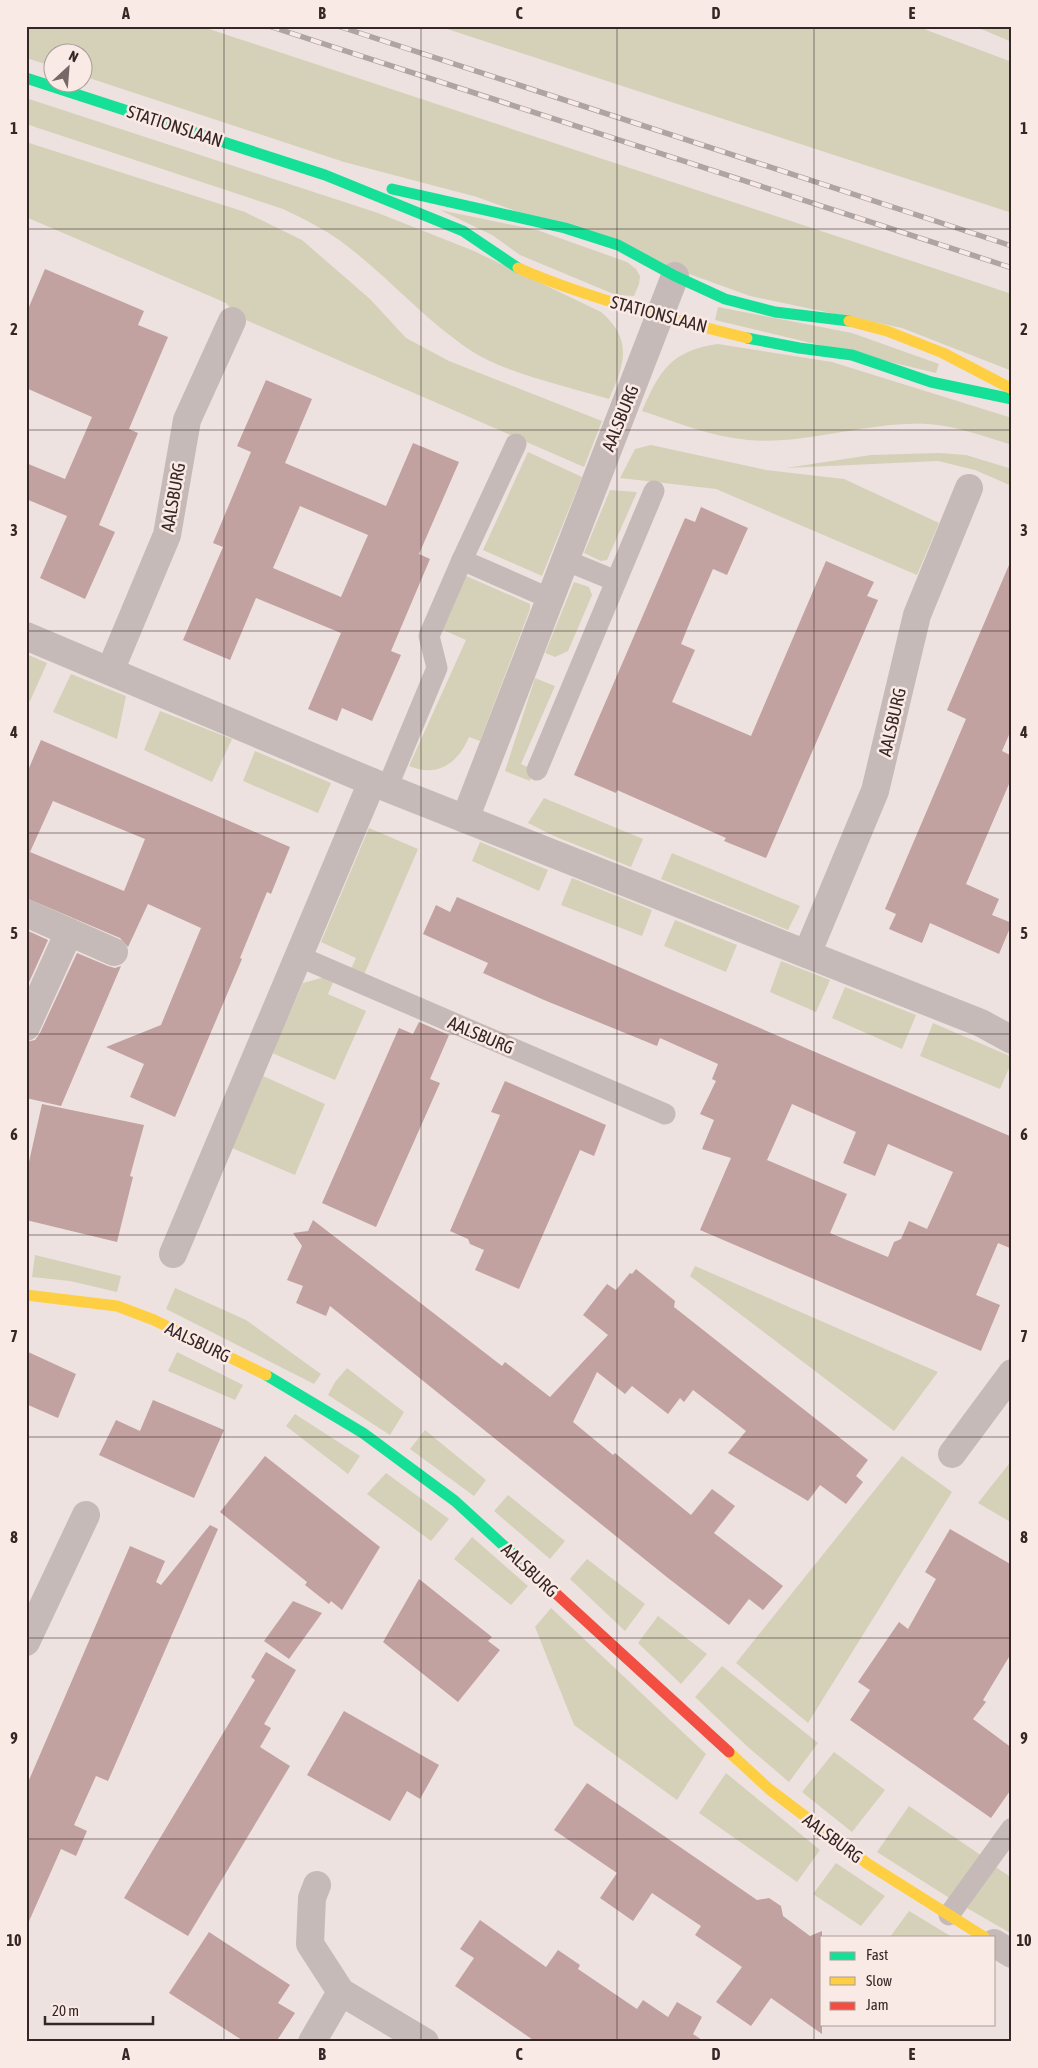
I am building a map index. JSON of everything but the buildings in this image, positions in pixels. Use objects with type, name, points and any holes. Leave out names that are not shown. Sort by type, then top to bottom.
[{"type":"street","name":"STATIONSLAAN","points":[[26,78],[324,174],[463,232],[516,267],[553,283],[660,316],[769,343],[852,355],[931,382],[1012,399]]},
{"type":"street","name":"STATIONSLAAN","points":[[324,174],[565,228],[618,245],[675,276],[725,299],[775,312],[845,320],[887,331],[943,353],[1012,389]]},
{"type":"street","name":"AALSBURG","points":[[465,819],[675,276]]},
{"type":"street","name":"AALSBURG","points":[[110,671],[167,535],[186,420],[232,321]]},
{"type":"street","name":"AALSBURG","points":[[807,954],[875,791],[917,615],[970,488]]},
{"type":"street","points":[[26,636],[379,785],[981,1023],[1012,1040]]},
{"type":"street","points":[[174,1254],[298,956],[379,785]]},
{"type":"street","points":[[26,913],[114,952]]},
{"type":"street","points":[[26,1028],[69,932]]},
{"type":"street","name":"AALSBURG","points":[[26,1295],[117,1306],[154,1320],[265,1374],[363,1433],[455,1501],[769,1789],[868,1864],[982,1936]]},
{"type":"street","points":[[952,1454],[1012,1373]]},
{"type":"street","points":[[26,1642],[86,1515]]},
{"type":"street","points":[[318,1886],[312,1898],[310,1944],[341,1992],[425,2042]]},
{"type":"street","points":[[996,1944],[1012,1954]]},
{"type":"street","points":[[312,2042],[341,1992]]},
{"type":"lane","points":[[379,785],[438,668],[429,636],[516,444]]},
{"type":"lane","points":[[536,770],[654,490]]},
{"type":"lane","points":[[462,560],[551,599]]},
{"type":"lane","points":[[565,560],[616,581]]},
{"type":"lane","name":"AALSBURG","points":[[298,956],[665,1114]]},
{"type":"lane","points":[[949,1915],[1012,1828]]},
{"type":"shaded area","points":[[26,26],[200,26],[1012,294],[1012,371],[902,328],[750,296],[477,197],[344,162],[92,79],[92,42],[42,42],[42,63],[26,58]]},
{"type":"shaded area","points":[[438,26],[916,26],[1012,62],[1012,213]]},
{"type":"shaded area","points":[[974,26],[1012,26],[1012,42]]},
{"type":"shaded area","points":[[26,98],[378,213],[474,251],[601,312],[618,333],[623,353],[619,375],[609,399],[503,367],[473,352],[438,326],[373,267],[339,240],[312,223],[283,209],[26,124]]},
{"type":"shaded area","points":[[26,142],[245,212],[302,240],[370,299],[406,338],[449,361],[602,421],[584,467],[239,317],[226,303],[26,217]]},
{"type":"shaded area","points":[[440,210],[537,230],[627,262],[636,269],[640,276],[639,284],[634,296],[616,295],[520,255],[492,235]]},
{"type":"shaded area","points":[[718,307],[852,333],[939,364],[936,373],[715,320]]},
{"type":"shaded area","points":[[718,344],[832,362],[1012,418],[1012,445],[959,429],[927,424],[882,426],[793,439],[748,440],[708,432],[642,411],[661,374],[678,357],[689,351]]},
{"type":"shaded area","points":[[651,445],[766,470],[844,479],[939,523],[917,575],[716,489],[620,478],[635,449]]},
{"type":"shaded area","points":[[528,452],[582,477],[542,576],[483,550]]},
{"type":"shaded area","points":[[939,453],[966,455],[1012,469],[1012,486],[975,470],[938,461],[786,468],[871,455]]},
{"type":"shaded area","points":[[610,490],[637,492],[607,560],[601,561],[584,553]]},
{"type":"shaded area","points":[[464,575],[530,604],[530,609],[480,741],[469,737],[459,754],[446,766],[429,770],[419,769],[409,766],[466,640],[441,629]]},
{"type":"shaded area","points":[[574,582],[589,587],[592,595],[568,651],[555,657],[545,653]]},
{"type":"shaded area","points":[[26,654],[47,663],[30,701],[26,700]]},
{"type":"shaded area","points":[[71,674],[126,696],[117,739],[53,712]]},
{"type":"shaded area","points":[[535,678],[555,686],[521,764],[534,770],[530,781],[505,771]]},
{"type":"shaded area","points":[[160,711],[232,739],[212,782],[144,750]]},
{"type":"shaded area","points":[[255,751],[331,783],[318,813],[243,781]]},
{"type":"shaded area","points":[[544,798],[643,839],[631,867],[554,836],[528,823]]},
{"type":"shaded area","points":[[369,828],[418,849],[363,977],[350,971],[356,958],[321,942]]},
{"type":"shaded area","points":[[480,842],[548,870],[539,891],[472,861]]},
{"type":"shaded area","points":[[672,853],[800,906],[788,930],[661,879]]},
{"type":"shaded area","points":[[572,878],[652,910],[642,936],[561,905]]},
{"type":"shaded area","points":[[675,920],[737,945],[726,972],[664,946]]},
{"type":"shaded area","points":[[781,961],[830,980],[816,1012],[770,992]]},
{"type":"shaded area","points":[[325,977],[334,980],[328,994],[366,1011],[335,1080],[272,1053],[303,983]]},
{"type":"shaded area","points":[[845,987],[916,1015],[902,1049],[832,1018]]},
{"type":"shaded area","points":[[933,1023],[1012,1057],[1000,1089],[920,1056]]},
{"type":"shaded area","points":[[263,1076],[325,1104],[295,1175],[232,1148]]},
{"type":"shaded area","points":[[35,1255],[121,1276],[117,1292],[70,1281],[32,1277]]},
{"type":"shaded area","points":[[695,1266],[938,1372],[894,1431],[690,1276]]},
{"type":"shaded area","points":[[175,1288],[246,1320],[321,1374],[314,1384],[166,1309]]},
{"type":"shaded area","points":[[177,1352],[243,1385],[235,1400],[168,1371]]},
{"type":"shaded area","points":[[347,1368],[404,1412],[390,1435],[328,1395],[335,1382]]},
{"type":"shaded area","points":[[295,1414],[360,1456],[348,1474],[286,1426]]},
{"type":"shaded area","points":[[425,1430],[486,1480],[474,1496],[410,1449]]},
{"type":"shaded area","points":[[902,1456],[952,1492],[808,1723],[736,1663]]},
{"type":"shaded area","points":[[1012,1460],[1012,1523],[978,1503]]},
{"type":"shaded area","points":[[386,1473],[449,1519],[431,1541],[367,1494]]},
{"type":"shaded area","points":[[508,1495],[565,1541],[550,1559],[494,1511]]},
{"type":"shaded area","points":[[472,1537],[528,1586],[511,1605],[454,1559]]},
{"type":"shaded area","points":[[587,1559],[645,1604],[625,1631],[570,1579]]},
{"type":"shaded area","points":[[551,1608],[706,1754],[677,1800],[574,1725],[535,1627]]},
{"type":"shaded area","points":[[658,1616],[707,1654],[681,1684],[638,1643]]},
{"type":"shaded area","points":[[722,1666],[818,1743],[789,1782],[749,1748],[695,1697]]},
{"type":"shaded area","points":[[834,1752],[885,1790],[852,1832],[802,1792]]},
{"type":"shaded area","points":[[726,1773],[820,1850],[797,1882],[699,1813]]},
{"type":"shaded area","points":[[909,1806],[982,1856],[951,1899],[877,1852]]},
{"type":"shaded area","points":[[836,1863],[885,1896],[861,1926],[813,1894]]},
{"type":"shaded area","points":[[994,1866],[1012,1878],[1012,1934],[967,1908]]},
{"type":"shaded area","points":[[909,1911],[950,1936],[891,1936]]},
{"type":"railway","points":[[269,26],[1012,268]]},
{"type":"railway","points":[[338,26],[1012,246]]},
{"type":"traffic: fast","points":[[26,78],[325,175],[463,231],[518,268]]},
{"type":"traffic: fast","points":[[392,189],[565,228],[618,245],[675,276],[725,299],[775,312],[849,321]]},
{"type":"traffic: fast","points":[[747,338],[799,348],[852,355],[931,382],[1012,399]]},
{"type":"traffic: fast","points":[[266,1375],[363,1433],[455,1501],[551,1589]]},
{"type":"traffic: slow","points":[[518,268],[603,299],[660,316],[747,338]]},
{"type":"traffic: slow","points":[[849,321],[887,331],[943,353],[1012,389]]},
{"type":"traffic: slow","points":[[26,1295],[117,1306],[154,1320],[266,1375]]},
{"type":"traffic: slow","points":[[729,1752],[769,1789],[868,1864],[982,1936]]},
{"type":"traffic: jam","points":[[551,1589],[729,1752]]}]
